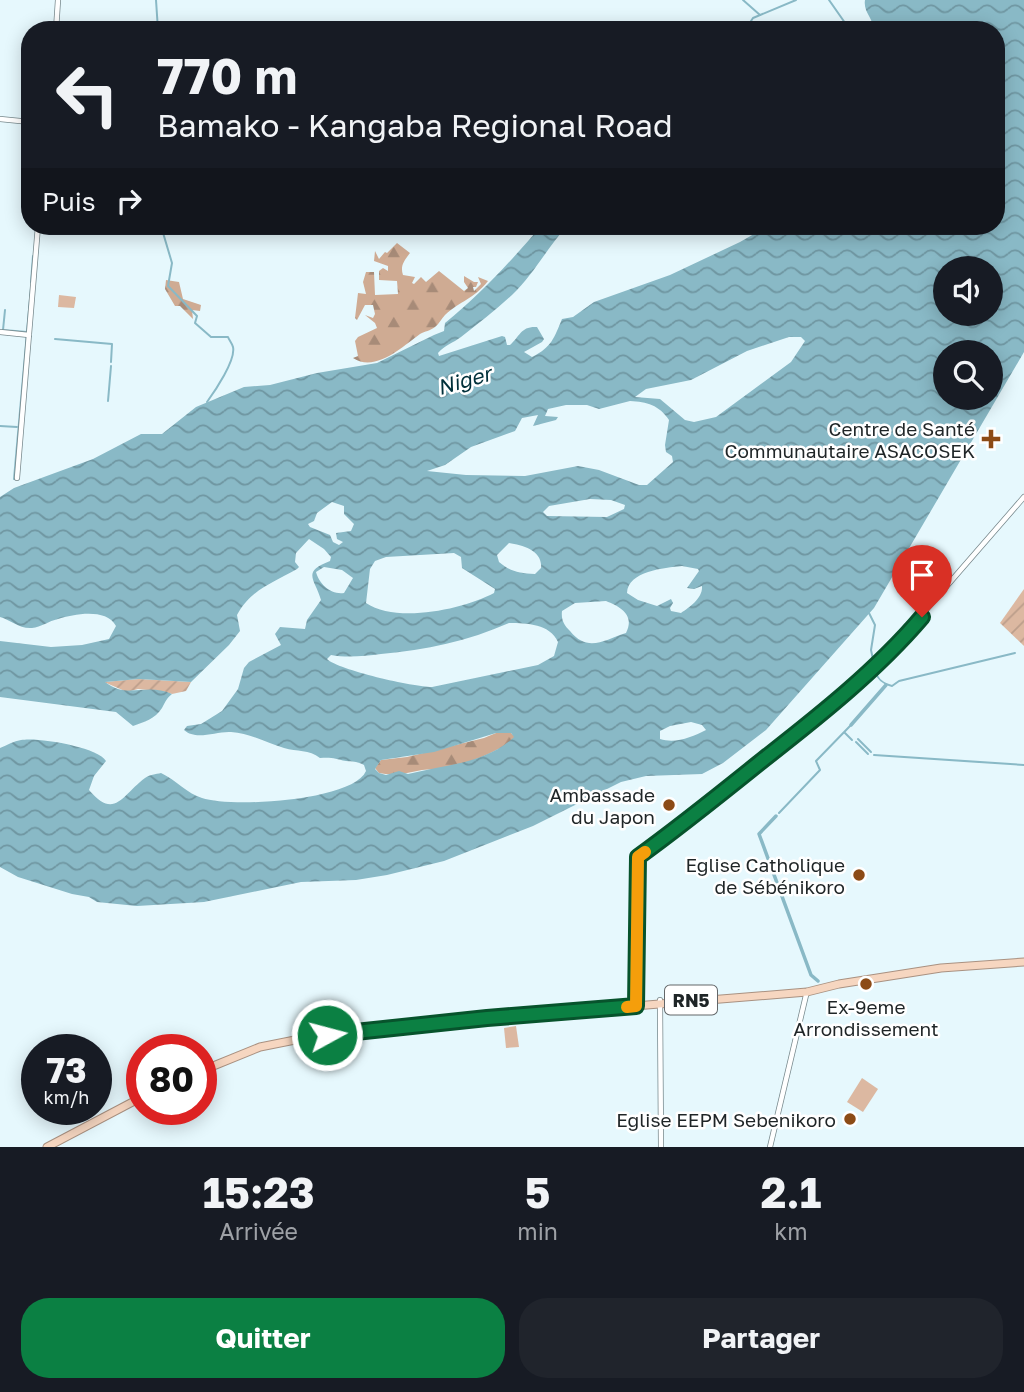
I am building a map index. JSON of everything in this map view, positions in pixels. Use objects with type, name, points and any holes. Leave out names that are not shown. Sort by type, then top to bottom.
[{"type":"highway","name":"RN5","points":[[217,1063],[260,1047],[305,1038],[487,1018],[807,990],[941,968],[1024,961]]},
{"type":"highway","points":[[49,1147],[126,1107]]},
{"type":"street","points":[[57,21],[58,0]]},
{"type":"street","points":[[0,119],[21,121]]},
{"type":"street","points":[[17,478],[37,235]]},
{"type":"street","points":[[0,332],[29,335]]},
{"type":"street","points":[[636,1004],[638,857],[818,716],[877,664],[909,631],[1024,497]]},
{"type":"street","points":[[770,1147],[807,990]]},
{"type":"street","points":[[660,1002],[661,1147]]},
{"type":"green space","points":[[397,243],[410,253],[403,264],[402,272],[403,275],[415,277],[412,283],[414,284],[421,277],[426,282],[439,271],[464,291],[468,288],[464,276],[478,282],[476,287],[473,287],[474,291],[481,284],[478,277],[488,281],[433,328],[389,356],[362,362],[353,358],[358,356],[355,341],[377,328],[365,315],[373,318],[373,305],[365,305],[357,320],[355,318],[358,293],[366,294],[363,282],[366,272],[374,272],[375,295],[398,294],[397,281],[379,280],[379,271],[383,268],[388,271],[388,266],[374,261],[375,251],[379,259]]},
{"type":"green space","points":[[166,280],[179,282],[183,299],[201,305],[200,311],[192,310],[193,319],[180,306],[175,306],[165,289]]},
{"type":"green space","points":[[496,733],[511,733],[515,737],[491,753],[462,764],[396,774],[379,773],[375,768],[381,760],[407,757]]},
{"type":"shaded area","points":[[59,295],[76,297],[74,308],[58,307]]},
{"type":"shaded area","points":[[1024,589],[1024,646],[1000,623]]},
{"type":"shaded area","points":[[139,679],[191,682],[186,691],[172,694],[138,689],[127,692],[104,682]]},
{"type":"shaded area","points":[[516,1026],[519,1047],[506,1048],[504,1028]]},
{"type":"shaded area","points":[[862,1078],[878,1089],[863,1112],[847,1102]]},
{"type":"water","name":"Niger","points":[[865,0],[1024,0],[1024,352],[1003,388],[1003,340],[933,340],[933,410],[990,410],[874,608],[766,730],[723,763],[702,774],[646,776],[621,782],[533,826],[444,861],[387,875],[356,880],[301,882],[204,902],[137,906],[97,902],[89,897],[18,877],[0,867],[0,748],[18,741],[29,739],[67,744],[101,756],[106,761],[94,776],[89,790],[98,799],[112,804],[119,802],[145,778],[161,773],[202,798],[263,802],[290,800],[339,789],[356,781],[366,771],[364,765],[359,763],[320,758],[312,753],[284,748],[245,734],[225,732],[194,735],[184,730],[187,726],[201,724],[222,711],[238,689],[244,668],[249,662],[281,645],[275,634],[280,627],[305,629],[307,620],[321,600],[313,573],[330,561],[331,557],[309,539],[296,553],[295,562],[299,567],[249,599],[237,615],[240,631],[191,682],[139,679],[105,682],[122,690],[154,690],[172,694],[159,712],[149,720],[133,726],[116,712],[0,697],[0,641],[51,647],[82,645],[109,639],[116,626],[105,617],[90,614],[65,617],[32,628],[19,626],[0,617],[0,497],[14,488],[93,459],[141,434],[162,434],[196,407],[244,387],[270,385],[317,373],[377,363],[444,331],[445,323],[495,277],[533,235],[560,235],[512,295],[441,350],[439,356],[502,336],[505,337],[507,345],[510,345],[524,330],[537,327],[544,339],[524,352],[532,357],[548,346],[562,319],[573,317],[594,302],[670,275],[752,235],[1005,235],[1005,21],[872,21]],"holes":[[[789,337],[801,337],[805,341],[791,362],[716,417],[694,422],[685,420],[660,399],[635,397],[646,389],[691,380],[747,351]],[[630,401],[647,403],[657,408],[669,420],[665,445],[673,462],[647,485],[639,485],[599,470],[578,466],[525,476],[427,471],[445,465],[471,447],[515,431],[522,418],[538,415],[533,426],[556,420],[558,417],[545,416],[548,409],[566,405],[587,405],[599,409]],[[590,499],[611,500],[625,505],[624,509],[607,517],[547,516],[543,512],[549,506]],[[332,502],[344,506],[344,514],[354,524],[351,531],[336,533],[337,539],[343,542],[339,545],[333,542],[330,535],[310,527],[308,524],[314,521],[317,513]],[[509,543],[526,547],[539,557],[541,568],[535,574],[516,571],[499,562],[497,555]],[[454,553],[461,557],[462,568],[495,589],[494,593],[466,604],[430,612],[395,613],[379,609],[366,603],[370,569],[375,561],[386,557]],[[682,566],[698,569],[687,588],[702,586],[702,590],[692,605],[681,613],[671,611],[671,599],[657,606],[627,593],[633,580],[648,572]],[[324,567],[342,570],[353,578],[344,593],[330,590],[320,581],[316,572]],[[606,601],[617,606],[628,617],[626,633],[596,643],[583,642],[563,622],[562,611],[575,603]],[[509,623],[530,624],[550,631],[558,642],[554,656],[538,665],[432,687],[377,677],[327,659],[331,655],[356,656],[446,644]],[[691,722],[702,725],[706,730],[678,740],[660,739],[660,731]],[[496,733],[511,733],[514,737],[491,753],[464,762],[408,774],[399,771],[386,775],[375,769],[381,760],[434,752]]]},
{"type":"waterway","points":[[156,0],[157,21]]},
{"type":"waterway","points":[[743,0],[760,15]]},
{"type":"waterway","points":[[751,21],[796,0]]},
{"type":"waterway","points":[[829,0],[844,21]]},
{"type":"waterway","points":[[164,235],[172,263],[168,286],[197,316],[195,323],[211,337],[228,337],[233,347],[228,367],[207,402]]},
{"type":"waterway","points":[[31,282],[33,256]]},
{"type":"waterway","points":[[27,331],[31,288]]},
{"type":"waterway","points":[[5,310],[3,330],[27,332],[14,479]]},
{"type":"waterway","points":[[55,339],[112,344],[111,362]]},
{"type":"waterway","points":[[108,401],[111,366]]},
{"type":"waterway","points":[[0,426],[17,427]]},
{"type":"waterway","points":[[869,613],[875,625],[871,650],[874,664]]},
{"type":"waterway","points":[[875,671],[881,681],[892,686],[899,681],[1015,653]]},
{"type":"waterway","points":[[851,725],[886,685]]},
{"type":"waterway","points":[[779,813],[820,770],[816,761],[851,725]]},
{"type":"waterway","points":[[845,733],[852,740]]},
{"type":"waterway","points":[[858,739],[871,752]]},
{"type":"waterway","points":[[856,742],[868,754]]},
{"type":"waterway","points":[[874,755],[1024,765]]},
{"type":"waterway","points":[[776,816],[759,834],[811,975],[818,981]]},
{"type":"slow traffic","points":[[627,1007],[636,1006],[638,857],[645,852]]},
{"type":"place","name":"Centre de Santé Communautaire ASACOSEK","points":[[991,439]]},
{"type":"place","name":"Ambassade du Japon","points":[[669,805]]},
{"type":"place","name":"Eglise Catholique de Sébénikoro","points":[[859,875]]},
{"type":"place","name":"Ex-9eme Arrondissement","points":[[866,984]]},
{"type":"place","name":"Eglise EEPM Sebenikoro","points":[[850,1119]]},
{"type":"route","points":[[327,1035],[636,1006],[638,857],[818,716],[866,671],[885,658],[922,617]]}]
